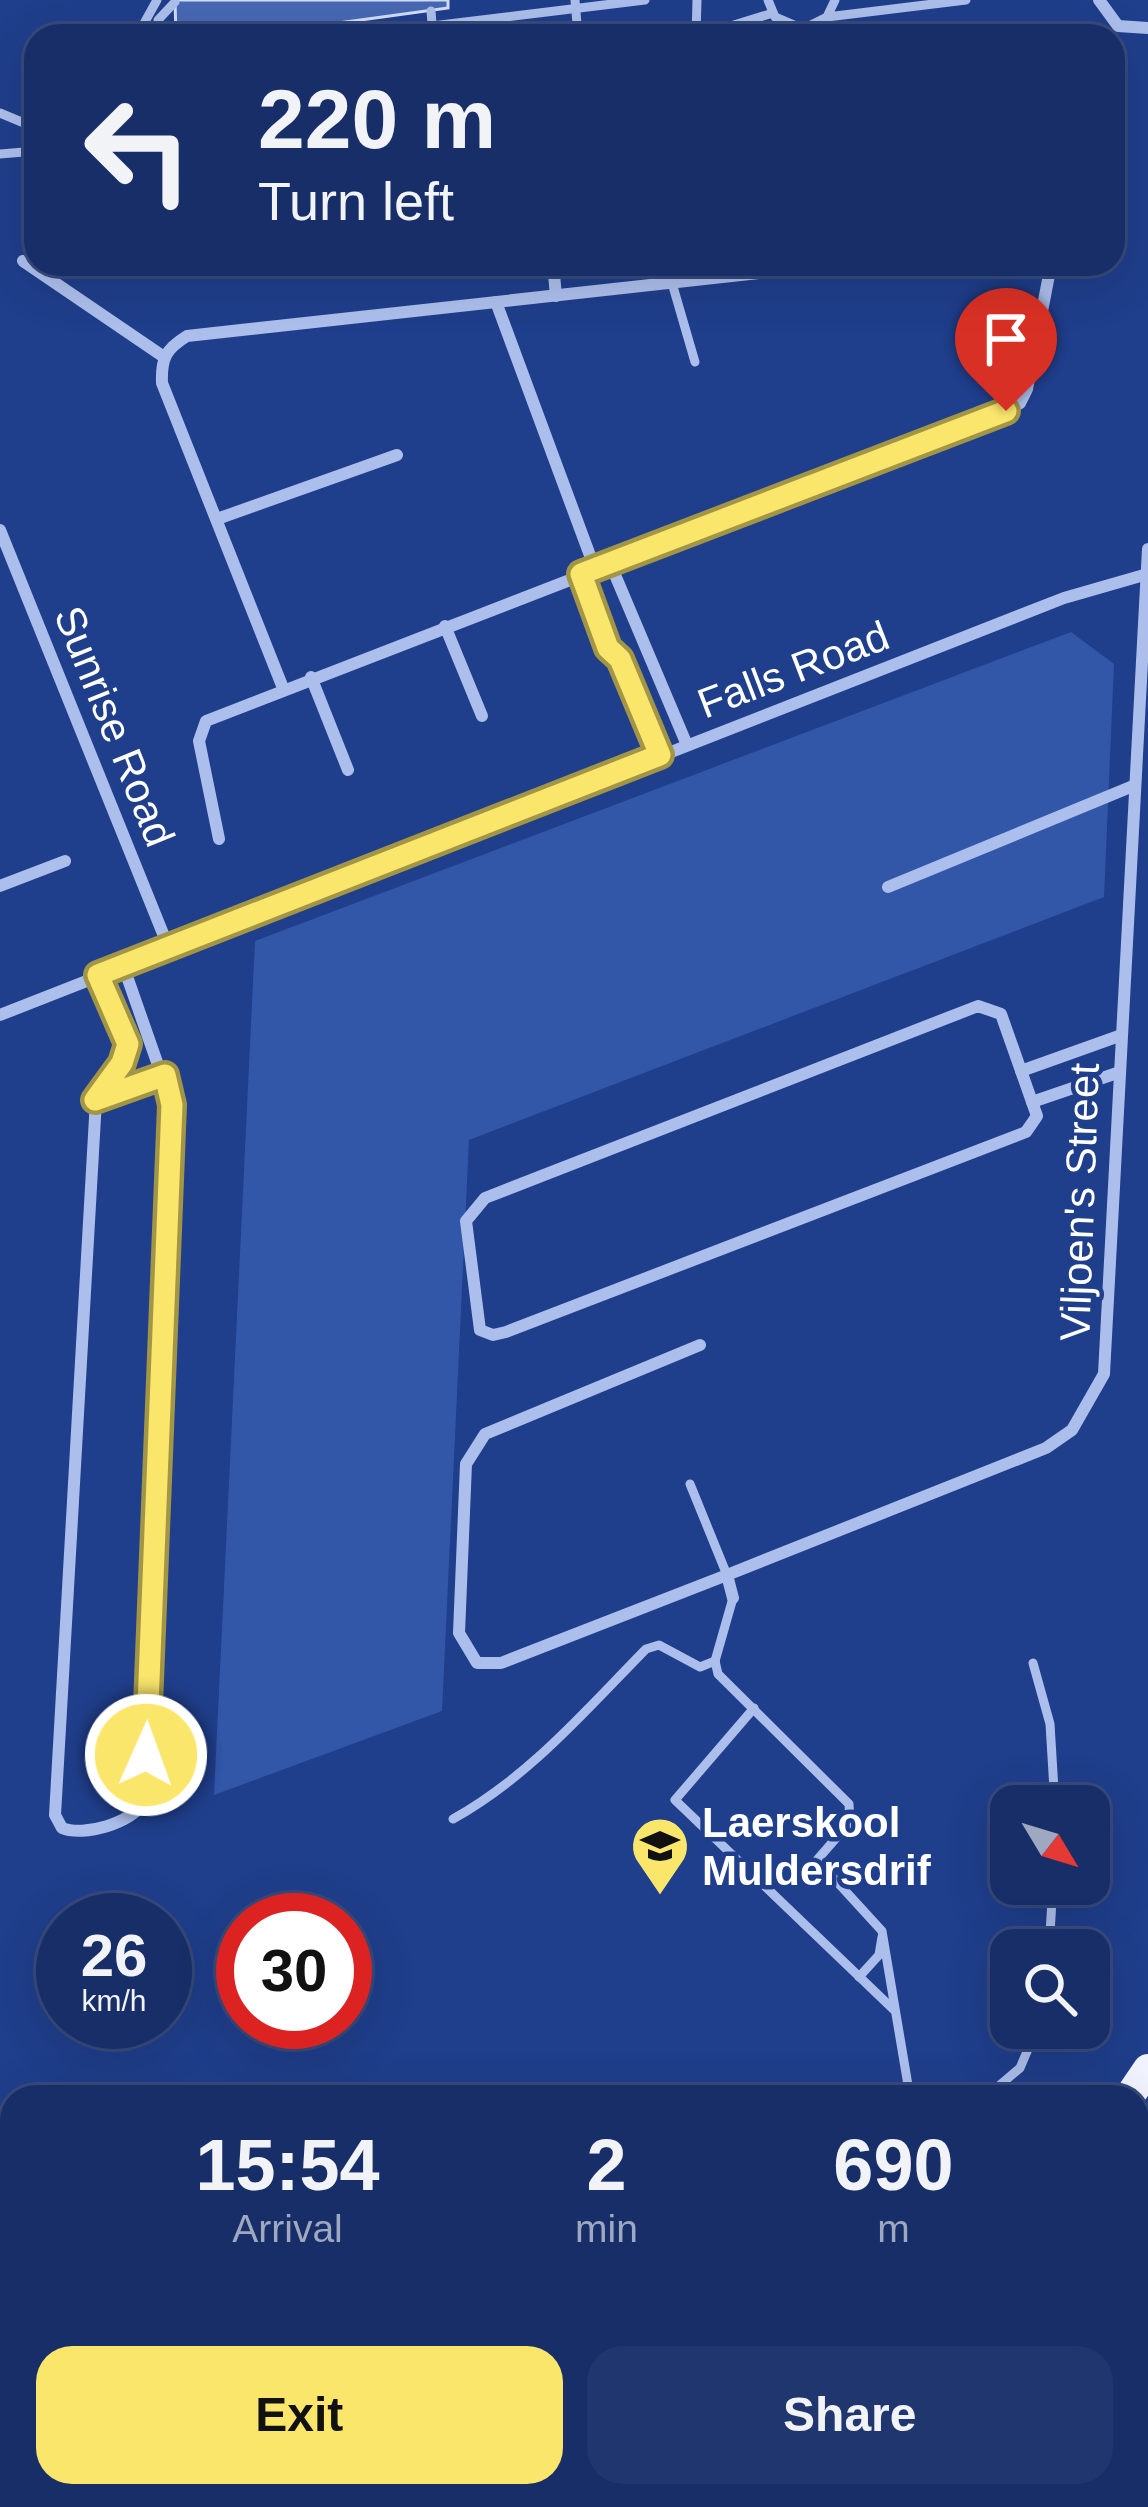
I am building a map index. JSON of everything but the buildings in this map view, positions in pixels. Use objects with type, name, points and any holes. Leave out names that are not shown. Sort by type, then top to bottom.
[{"type":"street","points":[[1099,0],[1103,13],[1116,24]]},
{"type":"street","points":[[45,276],[164,357]]},
{"type":"street","points":[[554,276],[556,296]]},
{"type":"street","points":[[284,688],[163,382],[164,357],[187,336],[735,276]]},
{"type":"street","points":[[219,839],[199,741],[201,727],[212,717],[1020,403],[1049,276]]},
{"type":"street","points":[[496,302],[588,571],[608,648],[621,661],[660,755]]},
{"type":"street","points":[[217,519],[397,454]]},
{"type":"street","name":"Sunrise Road","points":[[0,530],[168,946]]},
{"type":"street","name":"Viljoen's Street","points":[[700,1345],[506,1424],[476,1444],[466,1464],[459,1633],[463,1648],[477,1663],[502,1664],[1046,1448],[1072,1430],[1105,1374],[1109,1342],[1117,1073],[1148,549]]},
{"type":"street","points":[[610,563],[687,746]]},
{"type":"street","name":"Falls Road","points":[[0,1015],[1064,598],[1144,575]]},
{"type":"street","points":[[445,626],[482,716]]},
{"type":"street","points":[[621,661],[648,649]]},
{"type":"street","points":[[311,677],[348,770]]},
{"type":"street","points":[[888,887],[1133,786]]},
{"type":"street","points":[[0,886],[65,861]]},
{"type":"street","points":[[98,975],[128,1044],[122,1063],[95,1100],[55,1815],[62,1828],[74,1833],[130,1818],[144,1802],[172,1105],[123,965]]},
{"type":"street","points":[[978,1006],[1001,1014],[1032,1102],[1037,1116],[1026,1132],[506,1332],[493,1336],[480,1330],[466,1221],[485,1198],[978,1006]]},
{"type":"street","points":[[116,1015],[139,1009]]},
{"type":"street","points":[[1021,1071],[1119,1036]]},
{"type":"street","points":[[1032,1102],[1117,1073]]},
{"type":"street","points":[[95,1100],[165,1075]]},
{"type":"street","points":[[727,1575],[733,1598]]},
{"type":"lane","points":[[468,24],[575,3],[645,0]]},
{"type":"lane","points":[[768,0],[779,24]]},
{"type":"lane","points":[[827,17],[835,0]]},
{"type":"lane","points":[[813,24],[827,17],[966,0]]},
{"type":"lane","points":[[431,11],[432,24]]},
{"type":"lane","points":[[732,24],[773,14]]},
{"type":"lane","points":[[672,283],[695,362]]},
{"type":"lane","points":[[690,1484],[727,1575]]},
{"type":"lane","points":[[733,1598],[715,1660],[718,1674],[850,1804],[850,1822],[818,1860],[882,1931],[908,2085]]},
{"type":"lane","points":[[453,1820],[501,1792],[531,1766],[646,1649],[659,1645],[700,1667],[715,1660]]},
{"type":"lane","points":[[1033,1663],[1050,1724],[1054,1785]]},
{"type":"lane","points":[[754,1708],[674,1798],[893,2009]]},
{"type":"lane","points":[[859,1977],[879,1955],[882,1931]]},
{"type":"lane","points":[[1000,2085],[1020,2068],[1028,2049]]},
{"type":"shaded area","points":[[1071,632],[1114,664],[1104,897],[469,1140],[442,1711],[214,1795],[255,941]]},
{"type":"place","name":"Laerskool Muldersdrif","points":[[660,1897]]},
{"type":"route","points":[[146,1755],[172,1105],[165,1075],[95,1100],[122,1063],[128,1044],[98,975],[660,755],[620,659],[608,648],[581,574],[1006,411]]}]
